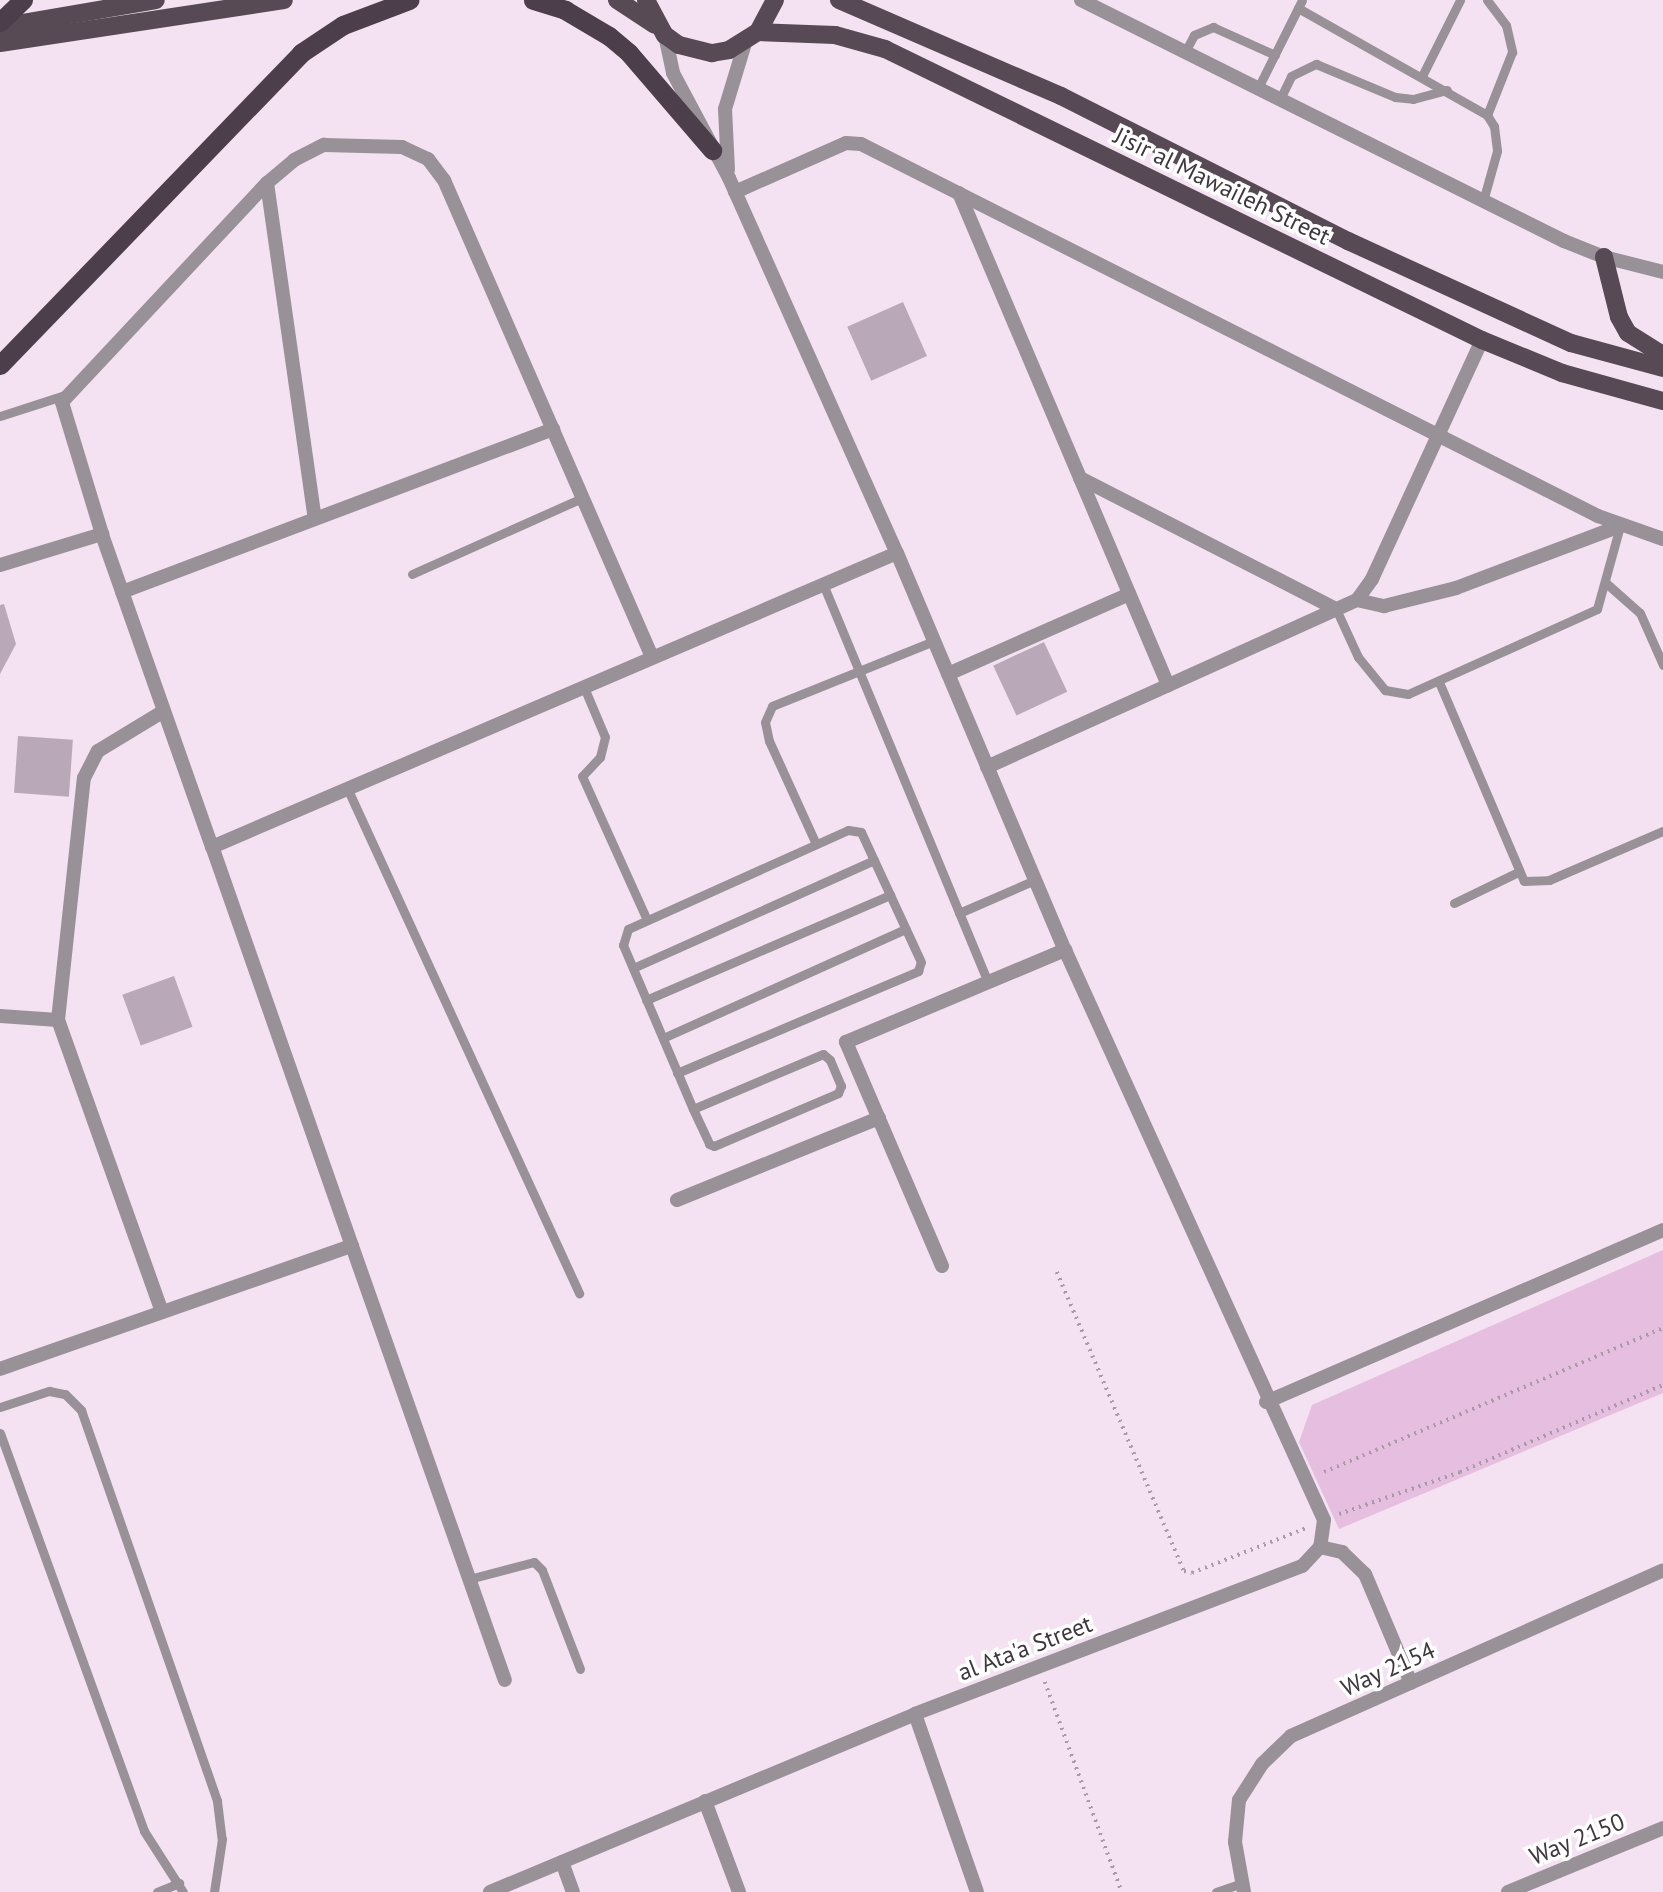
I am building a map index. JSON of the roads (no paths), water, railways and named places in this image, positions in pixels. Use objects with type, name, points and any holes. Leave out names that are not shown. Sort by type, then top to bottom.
[{"type":"highway","points":[[0,24],[23,0]]},
{"type":"highway","points":[[533,0],[565,10],[609,36],[629,53],[712,150]]},
{"type":"highway","points":[[0,365],[301,52],[344,24],[400,2]]},
{"type":"main road","points":[[0,24],[156,0]]},
{"type":"main road","points":[[0,43],[284,0]]},
{"type":"main road","points":[[617,0],[662,32]]},
{"type":"main road","points":[[646,0],[662,32]]},
{"type":"main road","points":[[752,37],[775,0]]},
{"type":"main road","name":"Jisir al Mawaileh Street","points":[[839,0],[1061,96],[1348,241],[1571,343],[1663,368]]},
{"type":"main road","name":"Jisir al Mawaileh Street","points":[[662,32],[695,51],[721,51],[752,37],[835,35],[885,49],[1482,340],[1562,373],[1663,401]]},
{"type":"main road","points":[[1604,257],[1619,317],[1628,333],[1663,355]]},
{"type":"street","points":[[1081,0],[1106,6],[1185,51],[1483,201],[1604,257],[1663,272]]},
{"type":"street","points":[[662,32],[673,73],[732,185],[897,553],[1065,950],[1266,1402],[1324,1520],[1320,1547],[1342,1552],[1365,1574],[1411,1683]]},
{"type":"street","points":[[732,185],[725,109],[752,37]]},
{"type":"street","points":[[732,185],[856,142],[1620,526],[1663,539]]},
{"type":"street","points":[[505,1680],[102,534],[61,411],[65,395],[267,183],[294,160],[324,145],[402,147],[428,159],[444,180],[652,657]]},
{"type":"street","points":[[267,183],[315,519]]},
{"type":"street","points":[[959,193],[1168,685]]},
{"type":"street","points":[[987,766],[1357,600],[1372,579],[1482,340]]},
{"type":"street","points":[[122,592],[553,429]]},
{"type":"street","points":[[1080,478],[1336,610]]},
{"type":"street","points":[[1357,600],[1384,606],[1456,588],[1620,526]]},
{"type":"street","points":[[0,565],[102,534]]},
{"type":"street","points":[[212,847],[348,790],[583,685],[897,553]]},
{"type":"street","points":[[948,674],[1129,594]]},
{"type":"street","points":[[162,1312],[58,1020],[84,778],[98,751],[164,711]]},
{"type":"street","points":[[942,1266],[845,1042],[1065,950]]},
{"type":"street","points":[[0,1017],[58,1020]]},
{"type":"street","points":[[677,1200],[879,1118]]},
{"type":"street","points":[[1266,1402],[1663,1230]]},
{"type":"street","points":[[0,1369],[352,1246]]},
{"type":"street","name":"al Ata'a Street","points":[[490,1892],[915,1714],[1303,1566],[1320,1547]]},
{"type":"street","name":"Way 2154","points":[[1243,1887],[1235,1842],[1239,1800],[1262,1763],[1291,1737],[1663,1570]]},
{"type":"street","points":[[915,1714],[977,1892]]},
{"type":"street","points":[[705,1801],[739,1892]]},
{"type":"street","name":"Way 2150","points":[[1508,1892],[1663,1828]]},
{"type":"street","points":[[562,1862],[573,1892]]},
{"type":"lane","points":[[1422,76],[1460,0]]},
{"type":"lane","points":[[1486,0],[1506,25],[1512,52],[1487,115]]},
{"type":"lane","points":[[1258,88],[1301,4],[1487,115],[1494,126],[1497,151],[1483,201]]},
{"type":"lane","points":[[1185,51],[1195,35],[1213,27],[1275,55]]},
{"type":"lane","points":[[1280,99],[1291,76],[1316,64],[1395,97],[1413,99],[1447,90]]},
{"type":"lane","points":[[0,416],[65,395]]},
{"type":"lane","points":[[412,574],[582,498]]},
{"type":"lane","points":[[1336,610],[1358,657],[1385,690],[1408,694],[1597,608],[1620,526]]},
{"type":"lane","points":[[1606,583],[1640,614],[1663,665]]},
{"type":"lane","points":[[823,584],[988,982]]},
{"type":"lane","points":[[816,844],[765,722],[772,706],[934,641]]},
{"type":"lane","points":[[1439,682],[1524,881],[1549,880],[1663,831]]},
{"type":"lane","points":[[583,685],[605,737],[600,757],[582,776],[647,920]]},
{"type":"lane","points":[[348,790],[579,1293]]},
{"type":"lane","points":[[677,1073],[918,971],[920,962],[861,832],[848,830],[628,929],[623,945],[677,1073],[693,1109],[714,1146],[838,1093],[841,1086],[830,1060],[823,1054],[693,1109]]},
{"type":"lane","points":[[633,968],[874,860]]},
{"type":"lane","points":[[1454,903],[1518,872]]},
{"type":"lane","points":[[960,913],[1035,880]]},
{"type":"lane","points":[[646,1000],[890,895]]},
{"type":"lane","points":[[663,1038],[906,929]]},
{"type":"lane","points":[[0,1407],[49,1391],[65,1394],[81,1410],[217,1801],[222,1858],[214,1892]]},
{"type":"lane","points":[[0,1433],[144,1831],[181,1888],[157,1892]]},
{"type":"lane","points":[[469,1580],[534,1562],[542,1570],[580,1669]]},
{"type":"lane","points":[[1216,1892],[1243,1887]]}]
